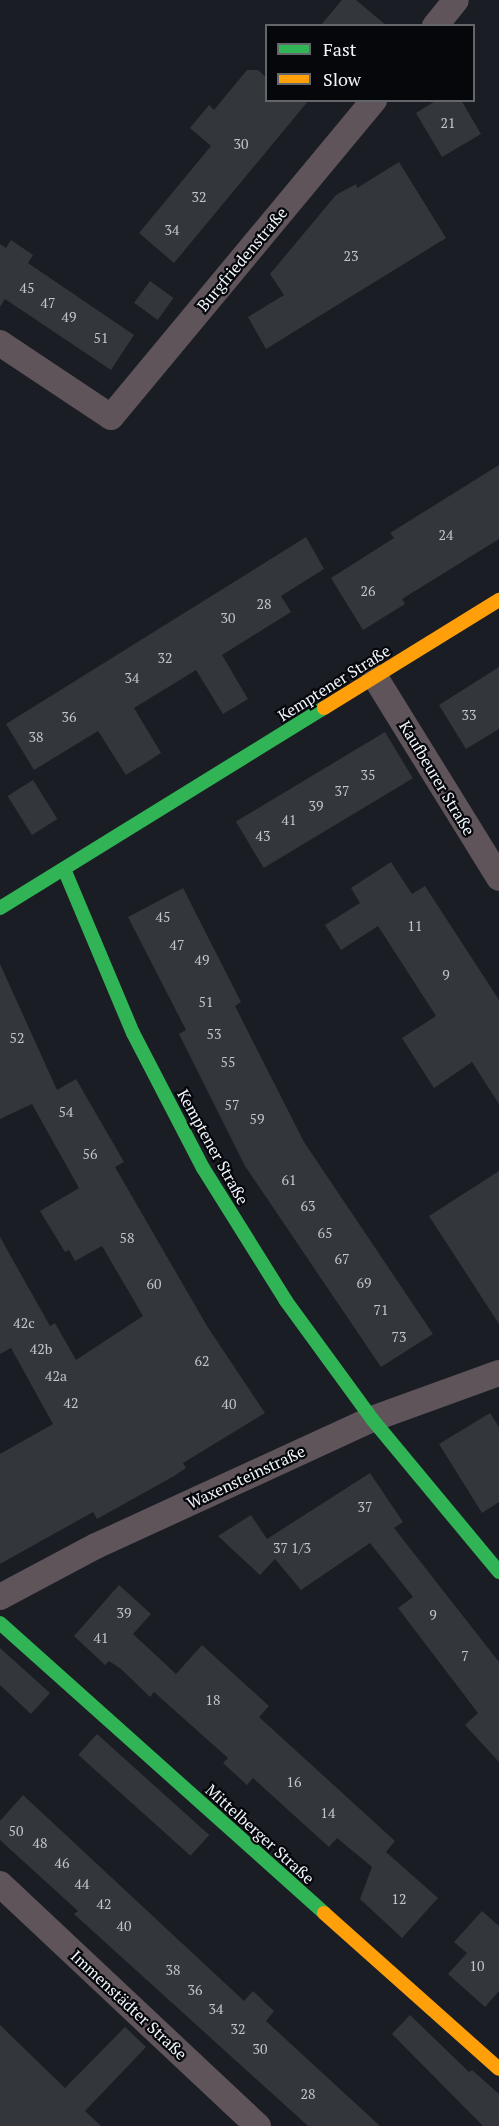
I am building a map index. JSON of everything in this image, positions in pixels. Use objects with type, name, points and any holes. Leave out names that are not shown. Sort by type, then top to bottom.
[{"type":"street","points":[[437,24],[456,0]]},
{"type":"street","name":"Burgfriedenstraße","points":[[0,343],[111,417],[372,102]]},
{"type":"street","name":"Kemptener Straße","points":[[0,908],[499,600]]},
{"type":"street","name":"Kaufbeurer Straße","points":[[375,677],[499,878]]},
{"type":"street","name":"Kemptener Straße","points":[[64,869],[133,1033],[203,1168],[286,1301],[372,1419],[499,1572]]},
{"type":"street","name":"Waxensteinstraße","points":[[0,1597],[96,1546],[372,1419],[499,1373]]},
{"type":"street","name":"Mittelberger Straße","points":[[0,1623],[499,2069]]},
{"type":"street","name":"Immenstädter Straße","points":[[0,1884],[258,2126]]},
{"type":"building","points":[[342,0],[356,0],[385,24],[322,24]]},
{"type":"building","points":[[247,70],[258,70],[265,76],[265,102],[307,102],[174,263],[139,233],[211,146],[190,128],[209,105],[214,110]]},
{"type":"building","points":[[434,102],[462,102],[481,134],[442,157],[416,113]]},
{"type":"building","points":[[399,162],[446,238],[266,349],[248,317],[284,295],[270,274],[336,195],[356,184],[357,188]]},
{"type":"building","points":[[11,240],[33,255],[28,263],[134,335],[111,370],[5,299],[0,307],[0,244],[6,248]]},
{"type":"building","points":[[150,281],[173,298],[158,320],[134,303]]},
{"type":"building","points":[[499,465],[499,539],[402,599],[405,604],[363,630],[331,578],[394,538],[390,533]]},
{"type":"building","points":[[306,537],[324,569],[281,596],[291,612],[222,655],[248,699],[223,714],[196,670],[134,708],[161,753],[144,764],[126,775],[98,731],[34,770],[6,724]]},
{"type":"building","points":[[499,667],[499,729],[466,749],[439,705]]},
{"type":"building","points":[[385,732],[413,778],[264,868],[236,822]]},
{"type":"building","points":[[33,780],[57,819],[32,835],[8,796]]},
{"type":"building","points":[[391,862],[412,894],[425,886],[499,1000],[499,1104],[472,1062],[434,1088],[402,1038],[436,1016],[378,926],[341,950],[325,925],[360,903],[351,888]]},
{"type":"building","points":[[183,888],[241,1002],[235,1006],[304,1142],[433,1334],[381,1367],[245,1166],[179,1034],[186,1030],[128,917]]},
{"type":"building","points":[[0,964],[57,1090],[76,1079],[124,1162],[115,1167],[207,1326],[265,1413],[183,1463],[186,1468],[174,1476],[97,1519],[93,1512],[0,1564],[0,1454],[53,1424],[11,1348],[0,1354],[0,1237],[50,1326],[55,1323],[76,1360],[143,1316],[102,1246],[75,1261],[69,1250],[65,1252],[40,1211],[79,1188],[32,1104],[0,1119]]},
{"type":"building","points":[[499,1171],[499,1324],[429,1216]]},
{"type":"building","points":[[490,1413],[499,1427],[499,1502],[482,1513],[439,1444]]},
{"type":"building","points":[[370,1473],[403,1522],[394,1528],[499,1662],[499,1762],[465,1725],[478,1713],[398,1608],[413,1597],[370,1543],[301,1590],[275,1559],[260,1575],[218,1536],[251,1515],[267,1539]]},
{"type":"building","points":[[119,1585],[151,1614],[133,1634],[176,1674],[202,1645],[269,1706],[259,1717],[395,1841],[386,1852],[438,1898],[402,1938],[360,1899],[372,1867],[337,1838],[329,1847],[253,1778],[247,1785],[223,1763],[228,1758],[154,1692],[150,1697],[121,1669],[109,1661],[105,1665],[74,1636]]},
{"type":"building","points":[[0,1648],[50,1693],[31,1714],[0,1685]]},
{"type":"building","points":[[97,1734],[209,1835],[190,1856],[78,1755]]},
{"type":"building","points":[[23,1795],[244,2001],[253,1991],[274,2011],[266,2021],[380,2126],[308,2126],[74,1914],[78,1911],[0,1840],[0,1821]]},
{"type":"building","points":[[482,1911],[499,1926],[499,1991],[485,2007],[448,1974],[467,1953],[454,1942]]},
{"type":"building","points":[[410,2015],[469,2072],[472,2070],[499,2094],[499,2126],[483,2126],[392,2034]]},
{"type":"building","points":[[0,2025],[65,2088],[125,2027],[146,2047],[85,2111],[101,2126],[0,2126]]},
{"type":"traffic: fast","points":[[0,908],[324,708]]},
{"type":"traffic: fast","points":[[64,869],[133,1033],[203,1168],[286,1301],[372,1419],[499,1572]]},
{"type":"traffic: fast","points":[[0,1623],[324,1913]]},
{"type":"traffic: slow","points":[[324,708],[499,600]]},
{"type":"traffic: slow","points":[[324,1913],[499,2069]]}]
